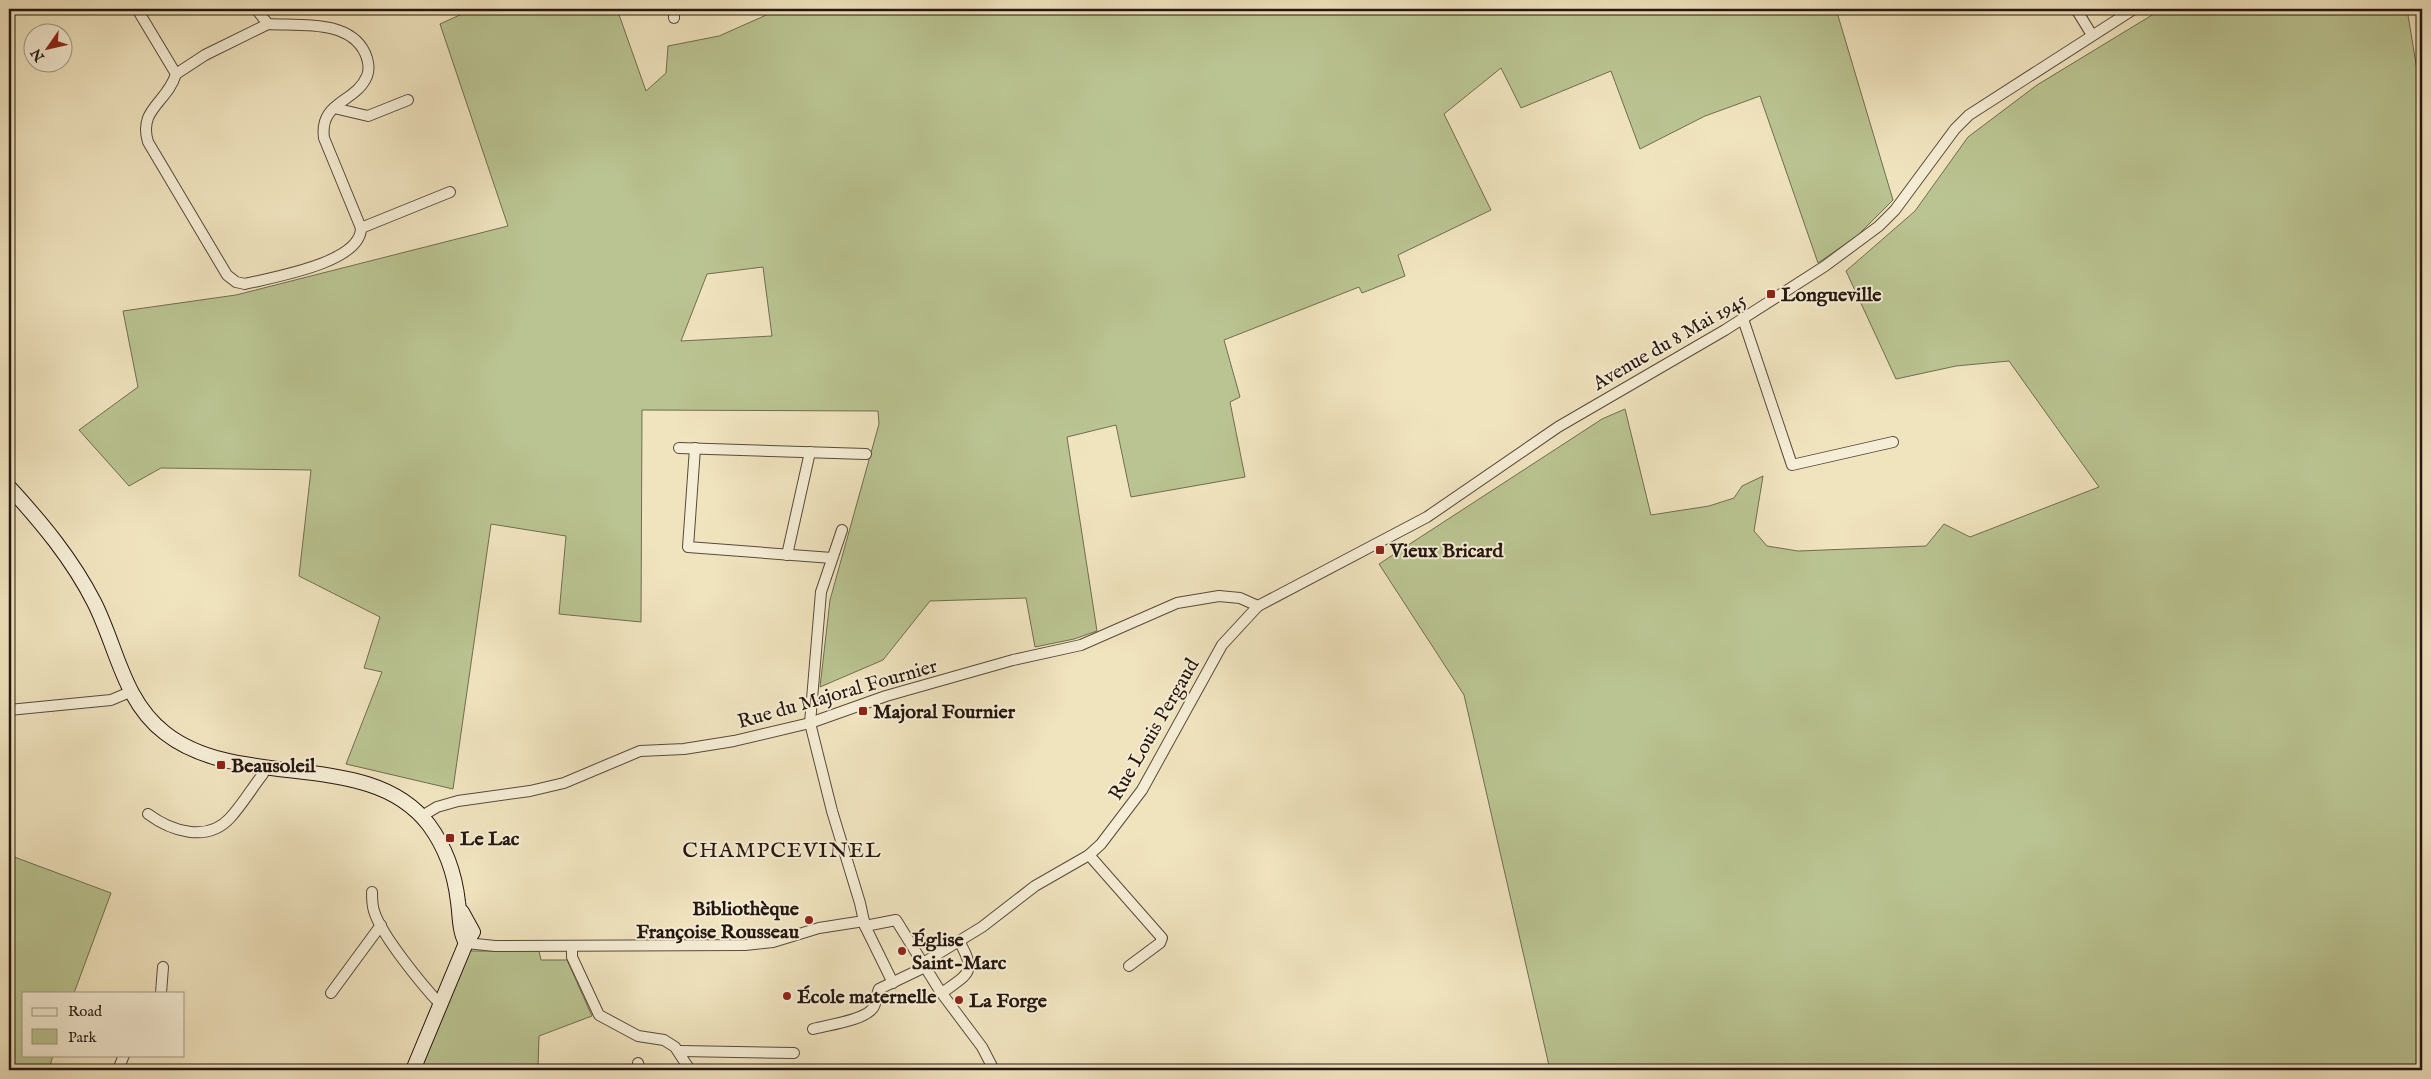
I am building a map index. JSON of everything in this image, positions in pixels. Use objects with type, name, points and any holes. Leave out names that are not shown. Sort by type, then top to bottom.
[{"type":"main road","points":[[9,487],[53,537],[83,581],[102,619],[130,692],[155,724],[188,748],[215,757],[264,767],[364,782],[395,796],[422,816],[435,834],[447,856],[458,900],[461,931],[470,937],[413,1070]]},
{"type":"street","points":[[137,9],[176,74]]},
{"type":"street","points":[[256,9],[268,24]]},
{"type":"street","points":[[2076,9],[2092,35]]},
{"type":"street","name":"Avenue du 8 Mai 1945","points":[[1258,606],[1427,517],[1558,427],[1743,319],[1818,271],[1879,226],[1896,210],[1954,129],[1970,115],[2134,9]]},
{"type":"street","points":[[268,24],[334,28],[350,34],[363,49],[367,57],[368,76],[325,119],[324,138],[361,228],[361,235],[353,247],[325,263],[245,284],[236,282],[227,275],[148,142],[145,132],[145,124],[149,114],[172,88],[176,74],[205,55],[268,24]]},
{"type":"street","points":[[334,108],[368,116],[408,100]]},
{"type":"street","points":[[361,228],[450,192]]},
{"type":"street","points":[[1743,319],[1792,465],[1893,442]]},
{"type":"street","points":[[679,448],[866,454]]},
{"type":"street","points":[[695,448],[688,547],[832,558]]},
{"type":"street","points":[[787,555],[810,452]]},
{"type":"street","points":[[842,530],[821,592],[810,723],[864,923],[893,983]]},
{"type":"street","name":"Rue du Majoral Fournier","points":[[422,816],[437,806],[458,801],[530,791],[564,783],[640,751],[684,749],[726,743],[810,723],[886,696],[1013,660],[1081,645],[1177,603],[1219,596],[1240,598],[1258,606]]},
{"type":"street","name":"Rue Louis Pergaud","points":[[814,1029],[865,1016],[876,1003],[879,989],[924,965],[982,927],[1035,886],[1089,855],[1101,844],[1142,790],[1213,659],[1232,633],[1258,606]]},
{"type":"street","points":[[9,710],[111,700],[130,692]]},
{"type":"street","points":[[148,814],[162,824],[185,832],[208,832],[230,818],[263,774],[264,767]]},
{"type":"street","points":[[1089,855],[1162,938],[1160,942],[1129,966]]},
{"type":"street","points":[[372,892],[373,910],[381,925],[427,991],[441,1005]]},
{"type":"street","points":[[470,937],[470,945],[745,944],[773,942],[819,928],[896,920],[942,993],[982,1047],[994,1070]]},
{"type":"street","points":[[332,993],[381,925]]},
{"type":"street","points":[[942,993],[966,975],[968,971],[969,959],[959,941]]},
{"type":"street","points":[[572,946],[572,957],[599,1015],[638,1036],[664,1040],[680,1051],[687,1066],[677,1070]]},
{"type":"street","points":[[161,992],[163,967]]},
{"type":"street","points":[[680,1051],[794,1053]]},
{"type":"street","points":[[118,1070],[124,1056]]},
{"type":"green space","points":[[473,9],[617,9],[646,91],[666,73],[668,46],[719,36],[780,9],[1836,9],[1893,200],[1857,236],[1818,263],[1760,96],[1705,116],[1640,149],[1611,71],[1521,108],[1501,68],[1444,114],[1491,210],[1398,255],[1405,276],[1362,293],[1359,287],[1224,340],[1240,397],[1230,402],[1245,477],[1131,497],[1116,425],[1067,437],[1097,631],[1074,639],[1035,647],[1026,598],[930,601],[883,660],[820,687],[830,600],[879,424],[878,411],[642,410],[641,622],[559,614],[566,536],[491,524],[453,789],[346,764],[382,672],[364,668],[380,617],[299,576],[311,470],[161,468],[129,486],[79,430],[138,387],[123,311],[236,295],[508,226],[440,24]],"holes":[[[763,267],[772,336],[681,341],[707,274]]]},
{"type":"green space","points":[[2162,9],[2407,9],[2420,88],[2422,88],[2422,1070],[1550,1070],[1464,695],[1379,564],[1602,419],[1625,409],[1651,515],[1709,506],[1734,498],[1742,486],[1763,476],[1754,531],[1767,546],[1798,551],[1926,546],[1944,524],[1970,537],[2099,487],[2009,361],[1956,366],[1896,379],[1846,271],[1915,211],[1968,137],[2037,85]]},
{"type":"green space","points":[[9,855],[111,893],[74,992],[22,992],[22,1056],[53,1056],[49,1070],[9,1070]]},
{"type":"green space","points":[[469,951],[539,951],[541,960],[567,960],[592,1016],[539,1036],[538,1067],[536,1070],[425,1070],[422,1067]]},
{"type":"place","name":"Longueville","points":[[1771,294]]},
{"type":"place","name":"Vieux Bricard","points":[[1380,550]]},
{"type":"place","name":"Majoral Fournier","points":[[863,711]]},
{"type":"place","name":"Beausoleil","points":[[221,765]]},
{"type":"place","name":"Le Lac","points":[[450,838]]},
{"type":"place","name":"Bibliothèque Françoise Rousseau","points":[[809,920]]},
{"type":"place","name":"Église Saint-Marc","points":[[902,951]]},
{"type":"place","name":"École maternelle","points":[[787,996]]},
{"type":"place","name":"La Forge","points":[[959,1000]]},
{"type":"district","name":"CHAMPCEVINEL","points":[[782,849]]}]
